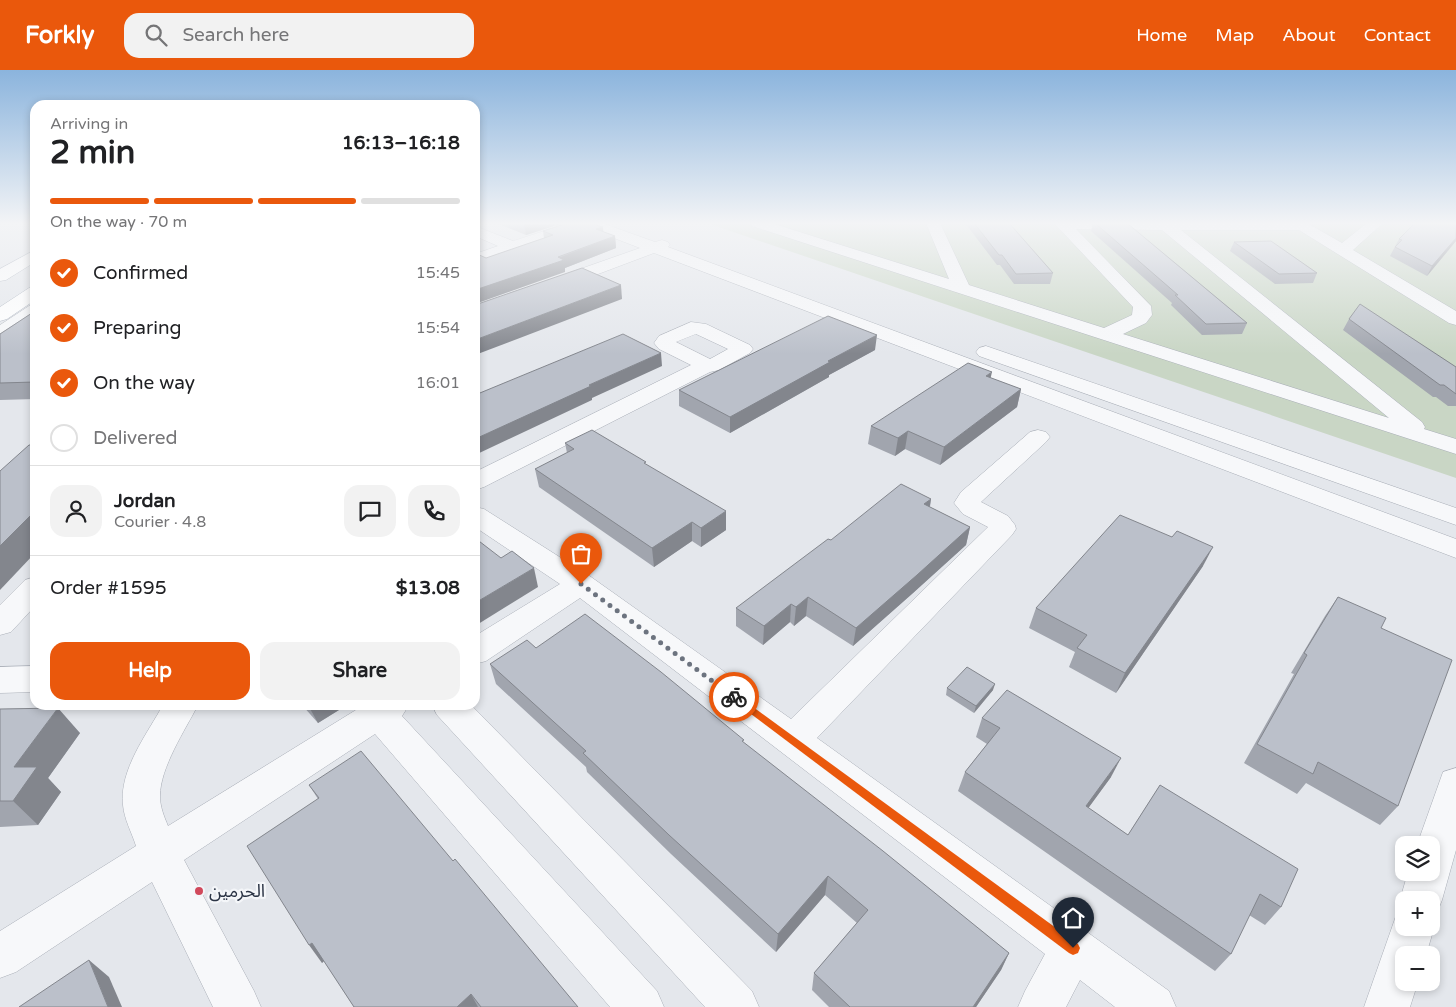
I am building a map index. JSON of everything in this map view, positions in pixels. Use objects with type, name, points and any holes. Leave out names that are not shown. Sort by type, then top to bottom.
[{"type":"main road","points":[[0,276],[15,267]]},
{"type":"main road","points":[[0,315],[30,300]]},
{"type":"street","points":[[537,290],[602,267]]},
{"type":"street","points":[[705,267],[1456,549]]},
{"type":"street","points":[[750,267],[1456,518]]},
{"type":"street","points":[[893,267],[1456,447]]},
{"type":"street","points":[[952,267],[962,289]]},
{"type":"street","points":[[1104,267],[1142,306],[1142,315],[1138,319],[1105,335]]},
{"type":"street","points":[[1217,267],[1425,437]]},
{"type":"street","points":[[1368,267],[1456,320]]},
{"type":"street","points":[[0,334],[30,302]]},
{"type":"street","points":[[480,479],[707,365]]},
{"type":"street","points":[[792,740],[1002,529],[1002,525],[999,522],[972,508],[968,503],[970,498],[1038,438]]},
{"type":"street","points":[[480,518],[581,584],[1153,1007]]},
{"type":"street","points":[[480,649],[581,584]]},
{"type":"street","points":[[0,624],[30,592]]},
{"type":"street","points":[[0,680],[30,679]]},
{"type":"street","points":[[178,710],[148,766],[141,794],[142,808],[159,854],[238,1007]]},
{"type":"street","points":[[0,956],[385,710],[641,1007]]},
{"type":"street","points":[[454,710],[736,1007]]},
{"type":"street","points":[[1440,836],[1456,784]]},
{"type":"street","points":[[1041,1007],[1073,948]]},
{"type":"street","points":[[1387,1007],[1395,983]]},
{"type":"green space","points":[[835,267],[1456,267],[1456,478]]},
{"type":"building","points":[[480,267],[544,267],[480,288]]},
{"type":"building","points":[[1011,267],[1047,267],[1053,273],[1016,274]]},
{"type":"building","points":[[1145,267],[1179,267],[1247,323],[1206,324],[1175,295],[1178,295]]},
{"type":"building","points":[[1269,267],[1308,267],[1317,273],[1279,274]]},
{"type":"building","points":[[582,268],[621,285],[480,338],[480,303]]},
{"type":"building","points":[[1360,304],[1456,367],[1456,394],[1444,385],[1440,385],[1349,319]]},
{"type":"building","points":[[30,314],[30,382],[0,383],[0,334]]},
{"type":"building","points":[[828,316],[877,335],[730,417],[679,390]]},
{"type":"building","points":[[623,334],[661,353],[480,437],[480,393]]},
{"type":"building","points":[[968,363],[992,372],[986,376],[1021,389],[944,447],[908,431],[898,438],[871,426]]},
{"type":"building","points":[[592,430],[726,511],[701,528],[692,522],[652,548],[535,469],[574,449],[565,443]]},
{"type":"building","points":[[30,445],[30,516],[0,546],[0,471]]},
{"type":"building","points":[[901,484],[931,499],[924,504],[970,527],[856,628],[808,597],[796,607],[791,604],[764,626],[736,608],[828,539],[831,540]]},
{"type":"building","points":[[1120,515],[1172,537],[1177,531],[1213,547],[1125,673],[1077,648],[1087,635],[1036,608]]},
{"type":"building","points":[[480,542],[501,558],[512,551],[534,568],[480,600]]},
{"type":"building","points":[[1338,597],[1386,618],[1381,628],[1452,660],[1398,806],[1318,762],[1313,774],[1257,744],[1307,655],[1304,653]]},
{"type":"building","points":[[585,614],[661,672],[744,740],[742,741],[883,851],[1009,953],[973,1007],[850,1007],[814,973],[868,910],[828,876],[778,934],[669,835],[583,753],[586,751],[490,664],[527,640],[536,648]]},
{"type":"building","points":[[967,667],[995,684],[976,706],[947,688]]},
{"type":"building","points":[[1007,690],[1121,758],[1086,806],[1128,835],[1160,785],[1298,869],[1281,907],[1260,894],[1231,954],[965,772],[1000,728],[982,718]]},
{"type":"building","points":[[0,709],[57,710],[14,767],[37,767],[13,801],[0,801]]},
{"type":"building","points":[[361,751],[453,861],[455,859],[578,1007],[481,1007],[471,994],[457,1007],[354,1007],[312,943],[309,945],[247,846],[319,798],[309,785]]},
{"type":"building","points":[[89,960],[108,1007],[19,1007]]},
{"type":"way so far","points":[[581,584],[734,697]]},
{"type":"place","name":"الحرمين","points":[[199,891]]},
{"type":"route","points":[[734,697],[1073,948]]}]
